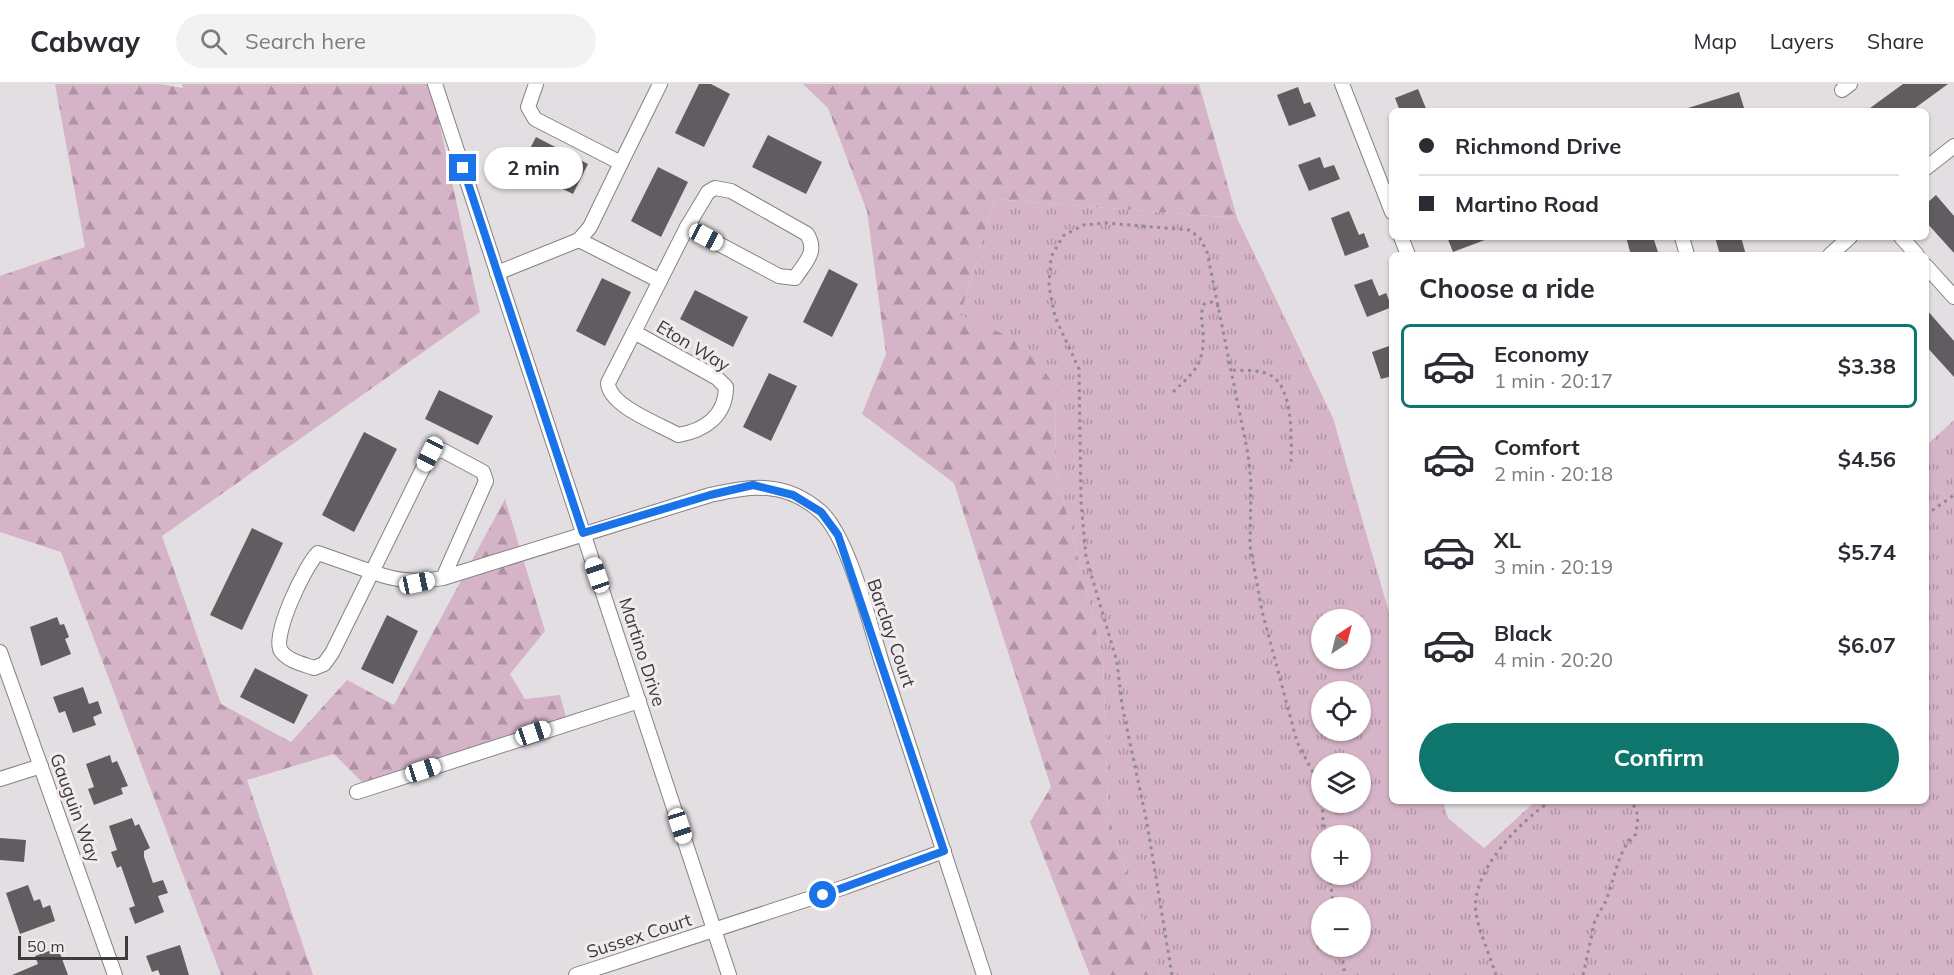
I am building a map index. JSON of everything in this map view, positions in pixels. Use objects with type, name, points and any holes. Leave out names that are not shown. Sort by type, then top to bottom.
[{"type":"street","name":"Martino Drive","points":[[435,84],[729,975]]},
{"type":"street","points":[[536,84],[528,107],[535,119],[621,163]]},
{"type":"street","points":[[497,273],[579,240],[590,227],[660,84]]},
{"type":"street","points":[[1342,84],[1389,204]]},
{"type":"street","points":[[1929,166],[1954,146]]},
{"type":"street","name":"Eton Way","points":[[634,332],[717,378],[726,387],[726,396],[712,421],[705,428],[678,435],[618,402],[609,390],[608,383],[687,228],[708,192],[715,188],[731,191],[787,220],[807,234],[813,244],[813,252],[795,278],[779,276],[687,228]]},
{"type":"street","points":[[579,240],[660,281]]},
{"type":"street","points":[[1833,252],[1847,240]]},
{"type":"street","points":[[1904,240],[1914,252]]},
{"type":"street","points":[[1929,269],[1954,297]]},
{"type":"street","points":[[372,572],[318,552],[310,561],[284,619],[278,641],[280,650],[290,659],[314,668],[324,664],[332,653],[372,572],[430,454],[442,450],[483,472],[486,481],[443,578]]},
{"type":"street","name":"Barclay Court","points":[[372,572],[393,580],[417,583],[443,578],[583,533],[710,495],[753,485],[793,495],[821,512],[838,535],[984,975]]},
{"type":"street","name":"Gauguin Way","points":[[0,652],[115,975]]},
{"type":"street","points":[[357,792],[639,701]]},
{"type":"street","points":[[0,780],[40,766]]},
{"type":"street","name":"Sussex Court","points":[[576,975],[845,887],[944,851]]},
{"type":"path","points":[[1172,975],[1147,823],[1122,705],[1117,662],[1086,557],[1081,502],[1078,369],[1055,317],[1048,286],[1051,256],[1063,236],[1083,225],[1118,224],[1189,230],[1200,238],[1207,252],[1233,370],[1248,454],[1252,493],[1250,546],[1262,611],[1297,742],[1311,769]]},
{"type":"path","points":[[1173,393],[1194,372],[1203,357],[1201,311],[1204,304],[1212,302],[1220,307]]},
{"type":"path","points":[[1233,370],[1269,374],[1279,381],[1290,417],[1291,462]]},
{"type":"path","points":[[1929,513],[1954,495]]},
{"type":"path","points":[[1496,975],[1476,912],[1480,884],[1493,857],[1518,828],[1547,804]]},
{"type":"path","points":[[1583,975],[1595,920],[1606,901],[1620,857],[1636,834],[1638,816],[1633,804]]},
{"type":"path","points":[[1342,957],[1345,975]]},
{"type":"green space","points":[[55,84],[160,84],[183,88],[182,84],[431,84],[480,312],[162,536],[221,704],[291,742],[347,680],[394,705],[505,499],[545,631],[510,674],[525,699],[560,695],[569,728],[373,793],[334,754],[247,780],[313,975],[221,975],[61,552],[0,532],[0,276],[85,247]]},
{"type":"green space","points":[[803,84],[1199,84],[1237,218],[995,199],[960,315],[1026,344],[1056,388],[1055,467],[1103,658],[1108,815],[1160,975],[1090,975],[1030,822],[1051,787],[954,483],[862,414],[886,354],[867,211],[828,108]]},
{"type":"green space","points":[[995,199],[1237,218],[1333,418],[1389,613],[1389,804],[1444,804],[1448,818],[1484,848],[1533,804],[1929,804],[1929,443],[1954,420],[1954,975],[1160,975],[1108,815],[1103,658],[1055,467],[1056,388],[960,315]]},
{"type":"building","points":[[699,84],[711,84],[730,94],[704,147],[675,133]]},
{"type":"building","points":[[1903,84],[1948,84],[1915,108],[1870,108]]},
{"type":"building","points":[[1298,87],[1304,104],[1310,102],[1316,116],[1289,126],[1277,95]]},
{"type":"building","points":[[1418,89],[1426,108],[1399,108],[1395,98]]},
{"type":"building","points":[[1739,92],[1744,108],[1688,108]]},
{"type":"building","points":[[768,135],[822,162],[806,194],[752,167]]},
{"type":"building","points":[[536,137],[588,164],[573,194],[520,168]]},
{"type":"building","points":[[1320,157],[1324,168],[1334,165],[1340,179],[1309,191],[1298,165]]},
{"type":"building","points":[[658,167],[688,182],[661,237],[631,221]]},
{"type":"building","points":[[1936,195],[1954,216],[1954,253],[1929,225],[1929,201]]},
{"type":"building","points":[[1349,211],[1359,235],[1364,233],[1369,247],[1345,256],[1331,218]]},
{"type":"building","points":[[1448,240],[1485,240],[1453,252]]},
{"type":"building","points":[[1627,240],[1654,240],[1658,252],[1630,252]]},
{"type":"building","points":[[1716,240],[1742,240],[1745,252],[1719,252]]},
{"type":"building","points":[[829,269],[858,284],[832,337],[803,322]]},
{"type":"building","points":[[602,278],[631,292],[605,346],[576,331]]},
{"type":"building","points":[[1372,279],[1379,296],[1386,293],[1389,308],[1367,317],[1354,285]]},
{"type":"building","points":[[695,290],[748,317],[733,347],[680,319]]},
{"type":"building","points":[[1929,312],[1954,341],[1954,377],[1929,349]]},
{"type":"building","points":[[1389,346],[1389,377],[1381,379],[1372,352]]},
{"type":"building","points":[[769,373],[797,386],[771,441],[743,427]]},
{"type":"building","points":[[439,390],[493,416],[478,445],[425,419]]},
{"type":"building","points":[[364,432],[397,449],[354,532],[322,515]]},
{"type":"building","points":[[252,528],[283,543],[242,630],[210,615]]},
{"type":"building","points":[[387,615],[418,631],[393,684],[361,669]]},
{"type":"building","points":[[57,617],[60,625],[64,624],[69,637],[65,639],[71,654],[41,666],[30,627]]},
{"type":"building","points":[[255,668],[308,695],[294,724],[240,697]]},
{"type":"building","points":[[83,687],[89,704],[98,701],[102,713],[93,717],[96,725],[73,733],[65,711],[59,713],[53,697]]},
{"type":"building","points":[[110,755],[112,763],[117,761],[128,786],[121,788],[123,794],[94,805],[88,789],[94,787],[86,764]]},
{"type":"building","points":[[132,818],[135,826],[139,824],[150,848],[144,851],[144,857],[153,883],[163,880],[168,893],[158,896],[164,912],[135,924],[129,908],[135,906],[121,866],[117,868],[111,852],[117,850],[109,826]]},
{"type":"building","points":[[0,838],[26,840],[24,862],[0,860]]},
{"type":"building","points":[[28,885],[34,901],[40,899],[43,908],[50,905],[55,921],[20,934],[6,893]]},
{"type":"building","points":[[180,945],[189,975],[160,975],[158,970],[152,972],[146,956]]},
{"type":"building","points":[[58,948],[68,975],[12,975],[38,964],[35,956]]},
{"type":"route","points":[[463,168],[583,533],[710,495],[753,485],[793,495],[821,512],[838,535],[864,605],[944,851],[823,895]]}]
